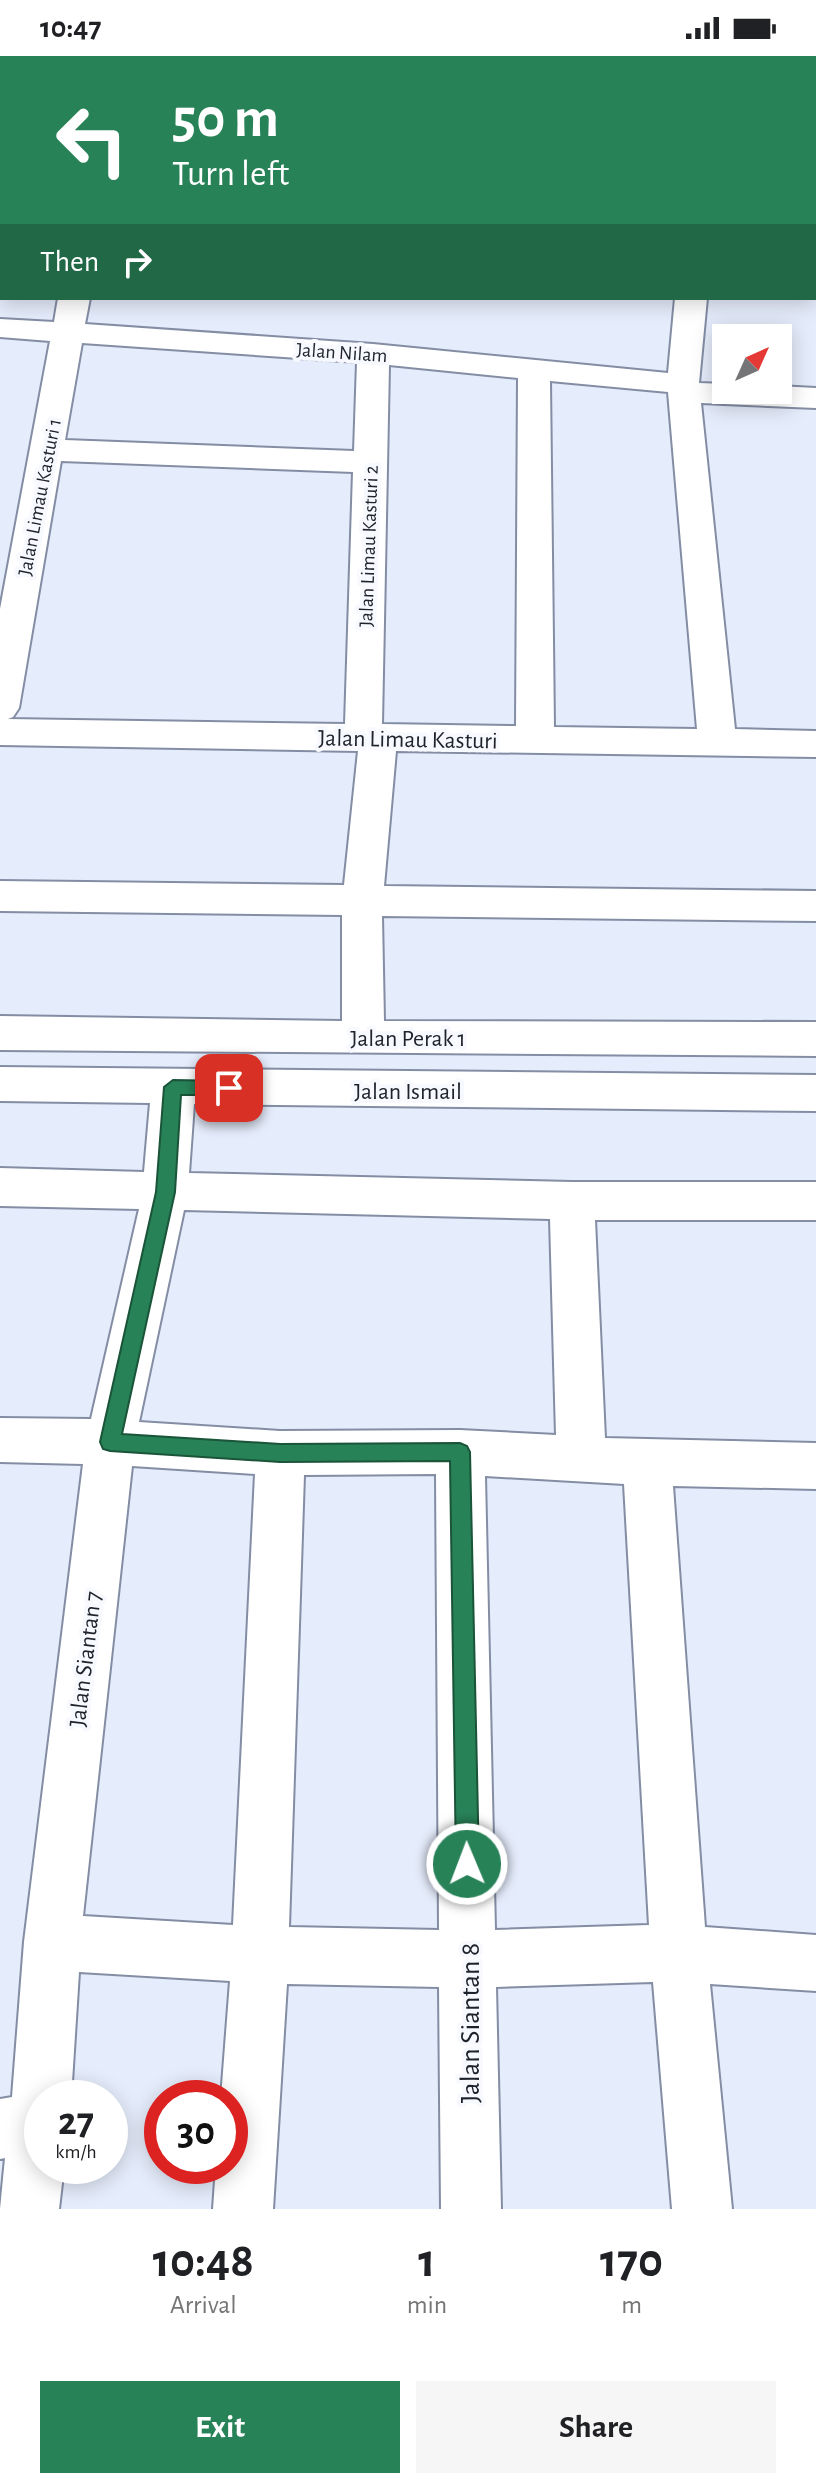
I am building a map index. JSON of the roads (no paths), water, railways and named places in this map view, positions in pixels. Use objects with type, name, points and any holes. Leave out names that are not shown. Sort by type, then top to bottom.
[{"type":"street","name":"Jalan Limau Kasturi 1","points":[[0,708],[74,300]]},
{"type":"street","points":[[691,300],[683,388],[717,742]]},
{"type":"street","name":"Jalan Nilam","points":[[0,328],[373,354],[683,388],[816,398]]},
{"type":"street","name":"Jalan Limau Kasturi 2","points":[[363,1038],[362,903],[370,739],[373,354]]},
{"type":"street","points":[[534,370],[535,740]]},
{"type":"street","points":[[48,450],[370,462]]},
{"type":"street","name":"Jalan Limau Kasturi","points":[[0,732],[816,744]]},
{"type":"street","points":[[0,896],[362,903],[816,906]]},
{"type":"street","name":"Jalan Perak 1","points":[[0,1033],[816,1039]]},
{"type":"street","name":"Jalan Ismail","points":[[0,1084],[172,1101],[816,1120]]},
{"type":"street","name":"Jalan Ismail","points":[[0,1112],[172,1101],[816,1093]]},
{"type":"street","name":"Jalan Siantan 7","points":[[29,2209],[20,2125],[52,1942],[110,1442],[165,1192],[172,1101]]},
{"type":"street","points":[[0,1187],[572,1201],[816,1201]]},
{"type":"street","points":[[572,1201],[581,1457]]},
{"type":"street","points":[[0,1440],[110,1442],[280,1453],[460,1452],[647,1463],[816,1466]]},
{"type":"street","name":"Jalan Siantan 8","points":[[460,1452],[471,2209]]},
{"type":"street","points":[[243,2209],[260,1955],[280,1453]]},
{"type":"street","points":[[647,1463],[679,1953],[702,2209]]},
{"type":"street","points":[[52,1942],[260,1955],[469,1959],[679,1953],[816,1963]]}]
